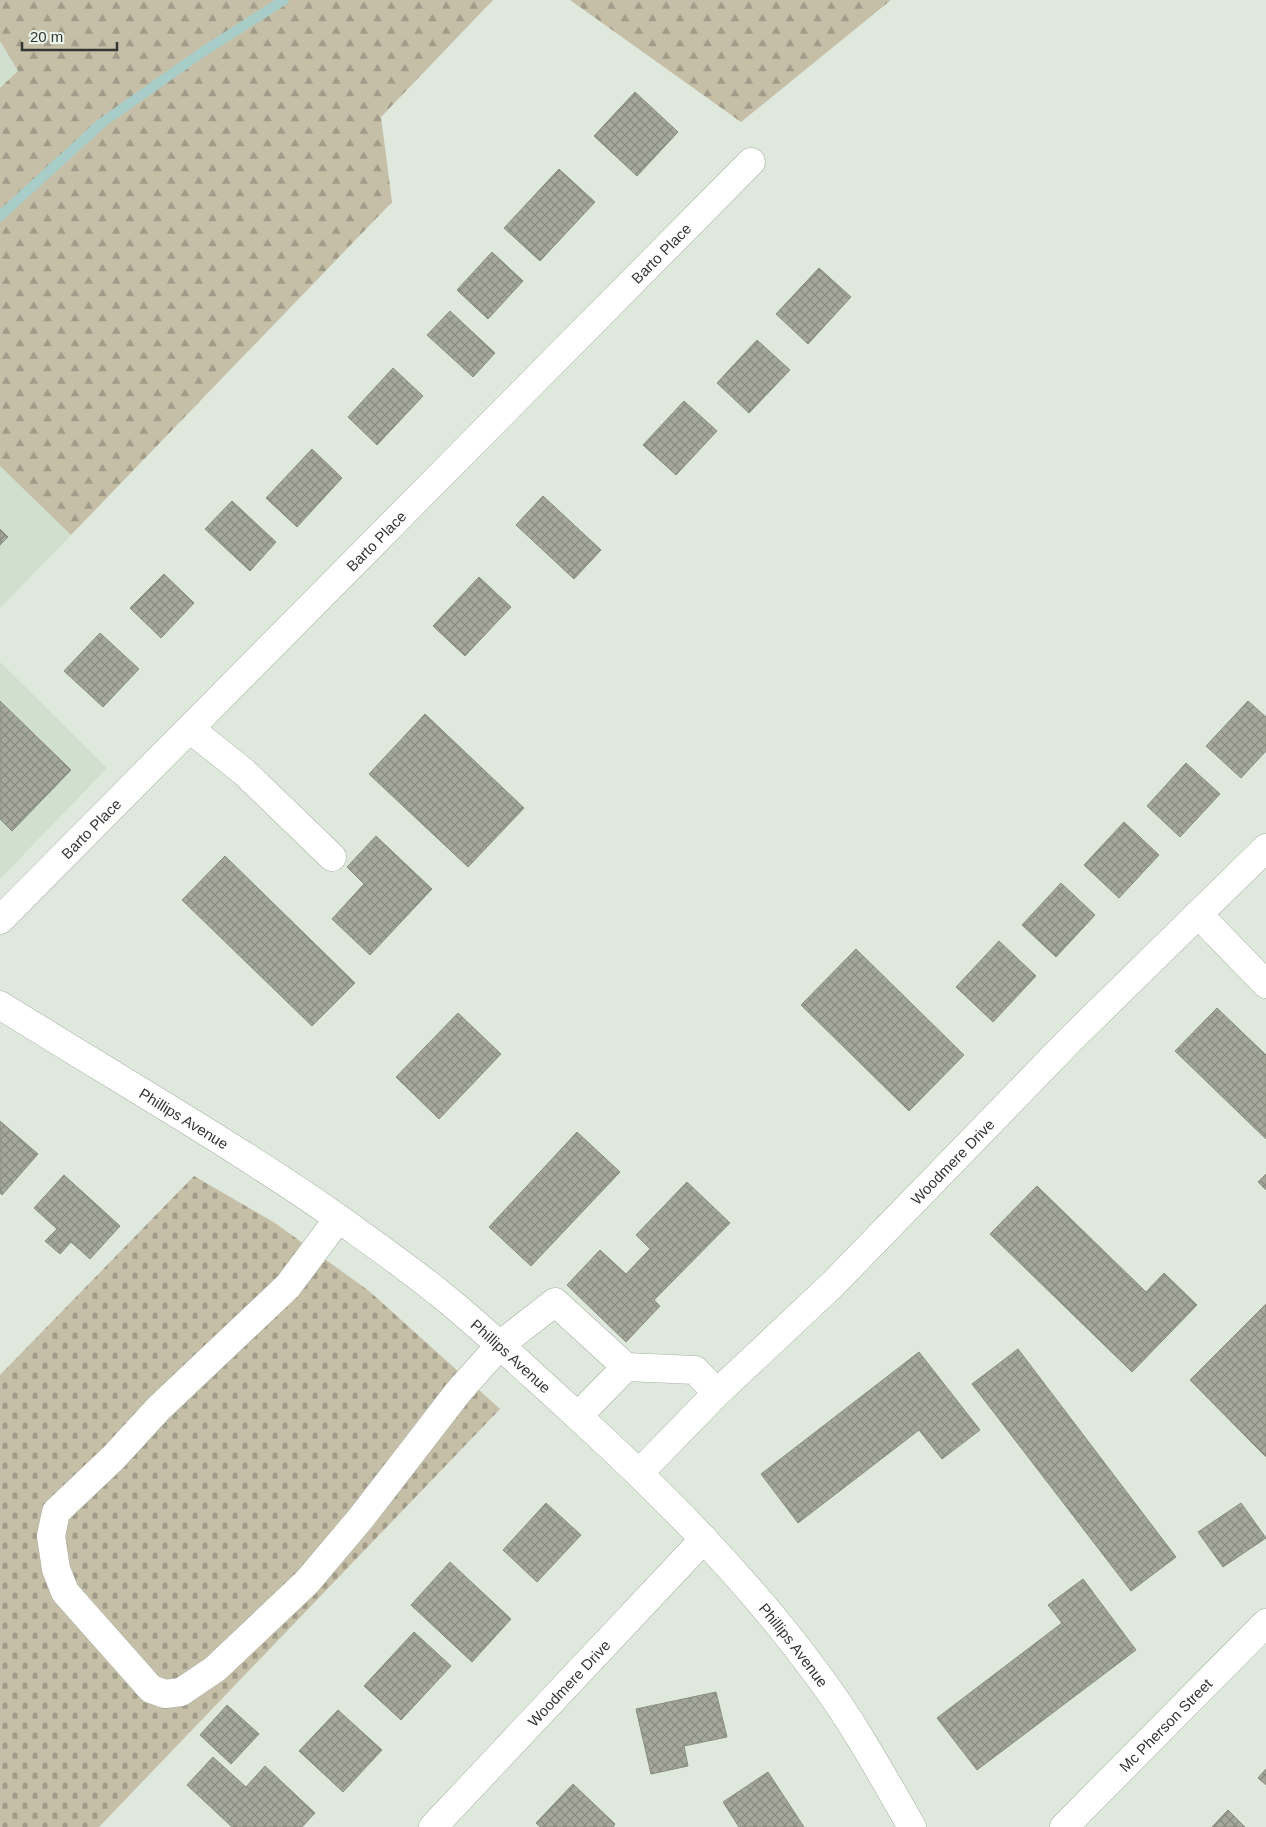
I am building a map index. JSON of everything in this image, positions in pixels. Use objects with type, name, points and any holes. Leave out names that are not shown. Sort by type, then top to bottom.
[{"type":"street","name":"Barto Place","points":[[0,920],[752,162]]},
{"type":"street","points":[[190,729],[244,772],[332,858]]},
{"type":"street","name":"Woodmere Drive","points":[[639,1473],[717,1393],[833,1284],[1072,1038],[1266,848]]},
{"type":"street","points":[[1198,914],[1266,984]]},
{"type":"street","name":"Phillips Avenue","points":[[0,1005],[261,1165],[427,1284],[500,1345],[639,1473],[745,1584],[822,1680],[912,1827]]},
{"type":"street","points":[[338,1219],[288,1286],[158,1409],[114,1456],[56,1512],[50,1536],[56,1569],[65,1592],[151,1689],[165,1694],[181,1692],[215,1669],[308,1582],[459,1391],[500,1345],[555,1302],[626,1367],[695,1370],[717,1393]]},
{"type":"street","points":[[578,1416],[626,1367]]},
{"type":"street","name":"Woodmere Drive","points":[[433,1827],[704,1539]]},
{"type":"street","name":"Mc Pherson Street","points":[[1064,1827],[1266,1622]]},
{"type":"shaded area","points":[[0,41],[18,72],[0,88]]},
{"type":"shaded area","points":[[0,466],[71,535],[0,608]]},
{"type":"shaded area","points":[[0,662],[107,768],[0,879]]},
{"type":"green space","points":[[0,0],[493,0],[381,117],[392,202],[71,535],[0,466],[0,88],[18,71],[0,41]]},
{"type":"green space","points":[[570,0],[891,0],[741,122]]},
{"type":"green space","points":[[194,1176],[275,1223],[369,1291],[500,1409],[99,1827],[0,1827],[0,1375]]},
{"type":"building","points":[[635,92],[678,132],[637,176],[594,136]]},
{"type":"building","points":[[559,169],[595,202],[540,261],[504,228]]},
{"type":"building","points":[[492,252],[523,281],[488,319],[457,290]]},
{"type":"building","points":[[819,268],[851,297],[808,344],[776,314]]},
{"type":"building","points":[[450,311],[495,353],[473,377],[427,335]]},
{"type":"building","points":[[757,340],[790,370],[749,413],[717,383]]},
{"type":"building","points":[[393,368],[423,396],[377,445],[348,417]]},
{"type":"building","points":[[684,401],[717,431],[676,475],[643,445]]},
{"type":"building","points":[[312,449],[342,478],[297,527],[266,498]]},
{"type":"building","points":[[543,496],[601,550],[574,579],[516,525]]},
{"type":"building","points":[[232,501],[276,542],[250,571],[205,529]]},
{"type":"building","points":[[0,529],[8,537],[0,545]]},
{"type":"building","points":[[164,574],[194,603],[161,638],[130,608]]},
{"type":"building","points":[[479,577],[511,607],[465,656],[433,626]]},
{"type":"building","points":[[100,633],[139,669],[103,707],[64,671]]},
{"type":"building","points":[[0,701],[71,770],[12,831],[0,819]]},
{"type":"building","points":[[1248,701],[1266,717],[1266,751],[1241,778],[1206,746]]},
{"type":"building","points":[[425,714],[524,808],[468,867],[369,774]]},
{"type":"building","points":[[1186,763],[1220,794],[1180,837],[1147,806]]},
{"type":"building","points":[[1124,822],[1159,855],[1119,898],[1084,865]]},
{"type":"building","points":[[376,836],[432,889],[370,955],[332,919],[364,884],[347,867]]},
{"type":"building","points":[[225,856],[355,983],[312,1026],[182,900]]},
{"type":"building","points":[[1061,883],[1095,915],[1056,957],[1022,925]]},
{"type":"building","points":[[999,941],[1036,976],[993,1022],[956,987]]},
{"type":"building","points":[[856,949],[964,1055],[909,1111],[801,1005]]},
{"type":"building","points":[[1217,1008],[1266,1055],[1266,1139],[1175,1051]]},
{"type":"building","points":[[458,1013],[501,1054],[439,1119],[396,1077]]},
{"type":"building","points":[[0,1121],[38,1154],[2,1195],[0,1193]]},
{"type":"building","points":[[577,1132],[620,1172],[531,1266],[489,1227]]},
{"type":"building","points":[[1266,1174],[1266,1190],[1258,1182]]},
{"type":"building","points":[[64,1175],[120,1226],[90,1259],[71,1242],[60,1254],[45,1241],[57,1229],[34,1208]]},
{"type":"building","points":[[687,1182],[730,1223],[654,1300],[660,1306],[626,1342],[567,1285],[600,1250],[626,1274],[650,1249],[636,1235]]},
{"type":"building","points":[[1037,1186],[1146,1292],[1164,1273],[1197,1305],[1132,1372],[990,1234]]},
{"type":"building","points":[[1266,1304],[1266,1457],[1190,1380]]},
{"type":"building","points":[[1018,1349],[1176,1557],[1131,1591],[972,1384]]},
{"type":"building","points":[[919,1352],[980,1430],[942,1459],[919,1430],[798,1523],[761,1474]]},
{"type":"building","points":[[546,1503],[581,1535],[537,1582],[503,1550]]},
{"type":"building","points":[[1241,1503],[1266,1538],[1223,1567],[1198,1532]]},
{"type":"building","points":[[450,1562],[511,1619],[472,1662],[411,1605]]},
{"type":"building","points":[[1083,1579],[1136,1650],[977,1770],[937,1718],[1062,1623],[1048,1605]]},
{"type":"building","points":[[414,1632],[451,1666],[401,1720],[364,1686]]},
{"type":"building","points":[[716,1692],[727,1737],[684,1746],[688,1766],[651,1774],[636,1709]]},
{"type":"building","points":[[227,1705],[259,1734],[231,1764],[200,1735]]},
{"type":"building","points":[[338,1710],[382,1750],[343,1792],[299,1751]]},
{"type":"building","points":[[213,1757],[246,1787],[265,1766],[315,1813],[302,1827],[232,1827],[187,1785]]},
{"type":"building","points":[[1266,1769],[1266,1785],[1258,1778]]},
{"type":"building","points":[[768,1772],[804,1827],[739,1827],[723,1802]]},
{"type":"building","points":[[573,1784],[615,1824],[613,1827],[540,1827],[536,1823]]},
{"type":"building","points":[[1228,1810],[1245,1827],[1212,1827]]},
{"type":"waterway","points":[[0,216],[103,122],[204,51],[284,0]]}]
